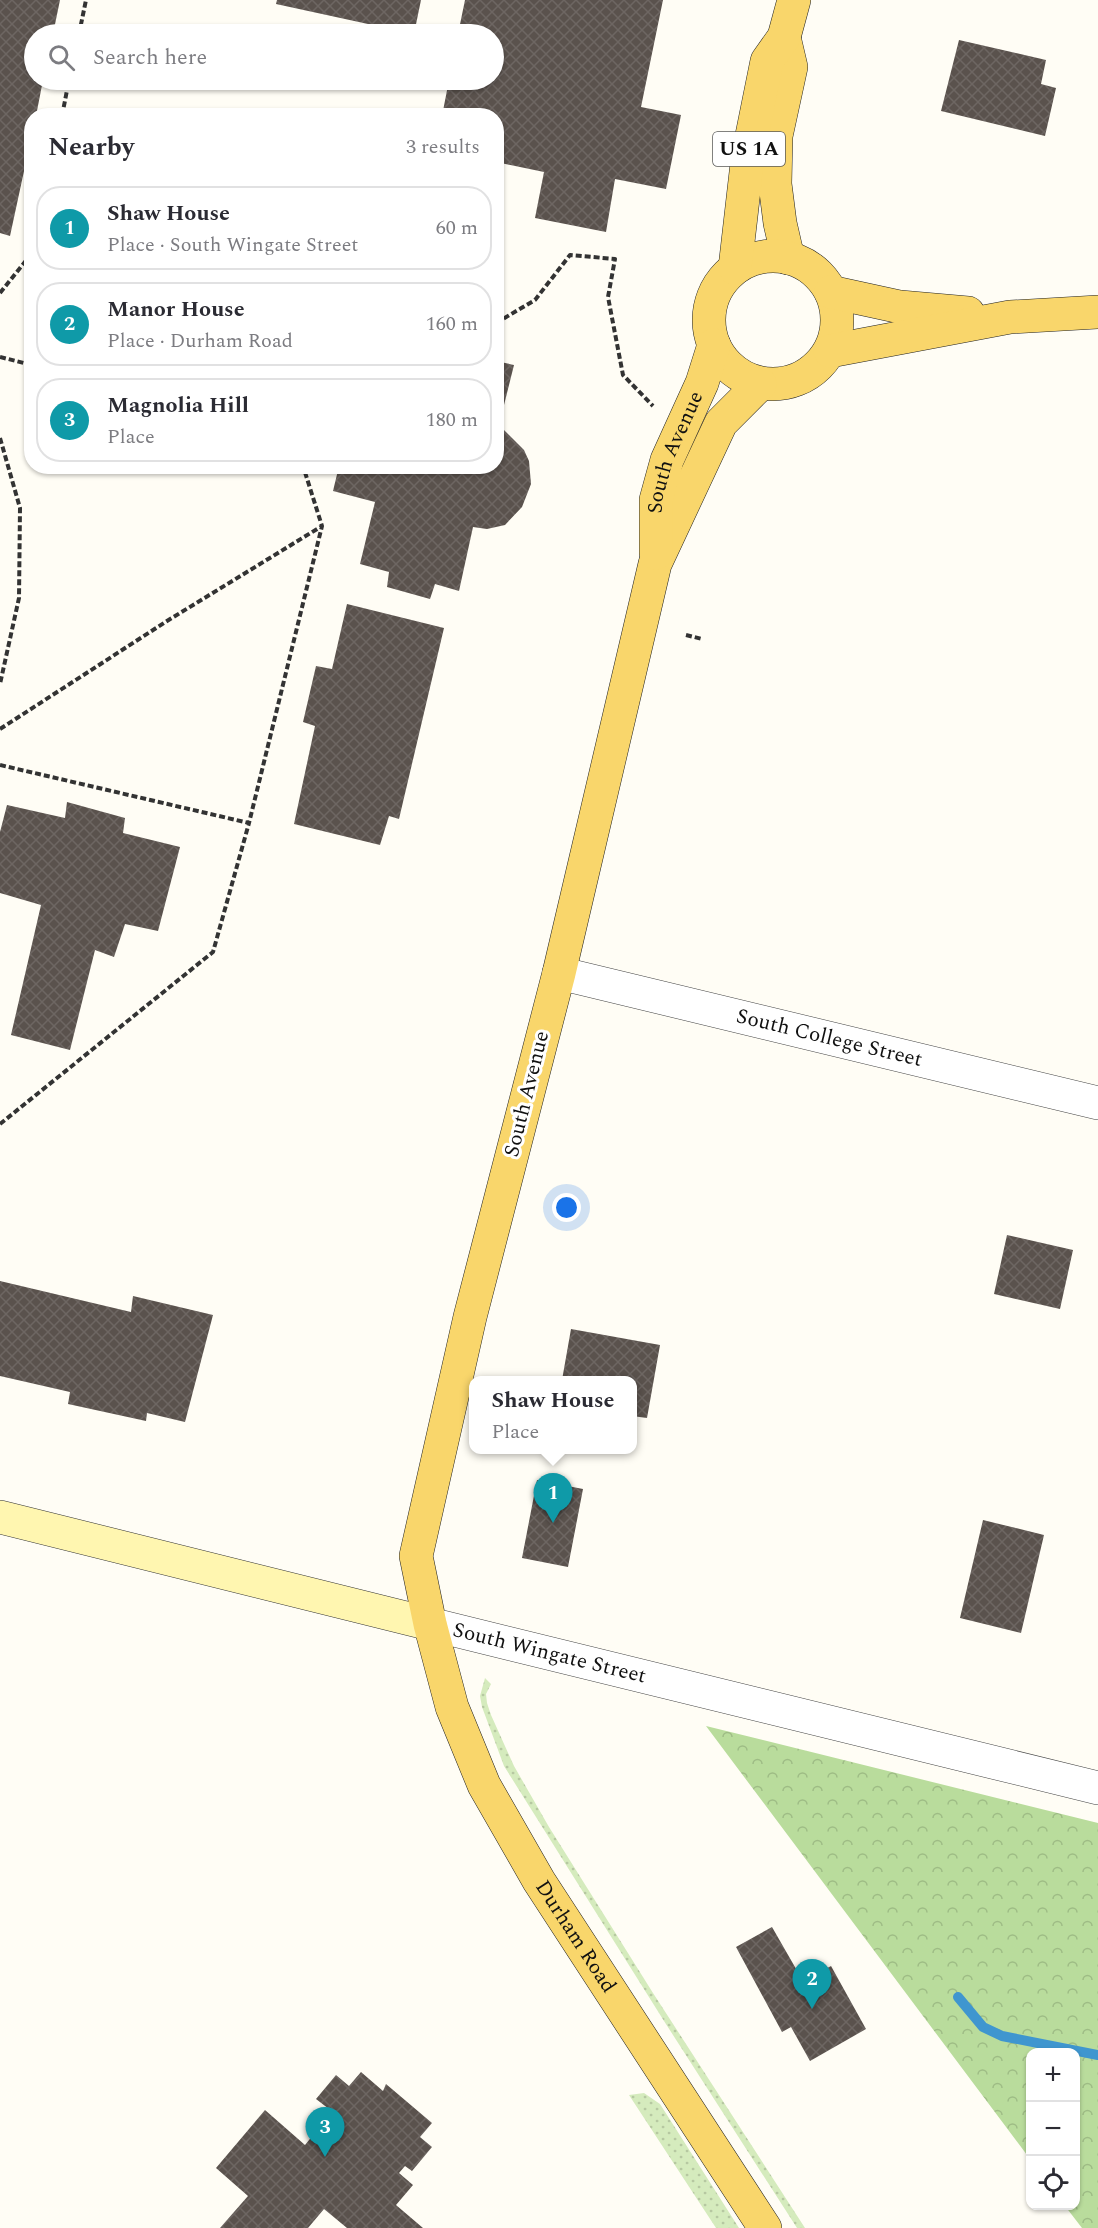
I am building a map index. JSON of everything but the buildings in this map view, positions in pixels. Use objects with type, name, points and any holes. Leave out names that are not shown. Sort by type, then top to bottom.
[{"type":"main road","name":"US 1A","points":[[735,268],[748,155],[767,61],[784,37],[794,0]]},
{"type":"main road","name":"US 1A","points":[[784,37],[790,67],[776,136],[775,184],[780,223],[788,258]]},
{"type":"main road","points":[[761,257],[788,258],[802,262],[814,270],[831,292],[836,306],[836,336],[830,351],[820,365],[805,376],[789,383],[760,384],[743,378],[730,369],[714,345],[709,325],[711,303],[720,284],[735,268],[761,257]]},
{"type":"main road","points":[[831,292],[900,307],[1010,317]]},
{"type":"main road","points":[[830,351],[1010,317],[1098,312]]},
{"type":"main road","name":"South Avenue","points":[[656,564],[656,500],[667,460],[702,383],[714,345]]},
{"type":"main road","name":"South Avenue","points":[[430,1624],[416,1556],[470,1317],[559,973],[656,564],[721,423],[760,384]]},
{"type":"main road","name":"Durham Road","points":[[430,1624],[452,1707],[484,1785],[539,1881],[765,2228]]},
{"type":"street","name":"South College Street","points":[[559,973],[1098,1103]]},
{"type":"street","name":"South Wingate Street","points":[[0,1517],[1098,1788]]},
{"type":"path","points":[[81,24],[86,0]]},
{"type":"path","points":[[64,108],[67,90]]},
{"type":"path","points":[[504,318],[535,300],[570,255],[615,259],[608,297],[623,375],[659,412]]},
{"type":"path","points":[[0,293],[24,263]]},
{"type":"path","points":[[0,357],[24,362]]},
{"type":"path","points":[[0,438],[20,508],[19,598],[0,684]]},
{"type":"path","points":[[0,1124],[213,952],[249,823],[322,526],[306,474]]},
{"type":"path","points":[[0,729],[167,621],[322,526]]},
{"type":"path","points":[[686,635],[702,639]]},
{"type":"path","points":[[0,765],[249,823]]},
{"type":"green space","points":[[485,1678],[491,1684],[486,1694],[491,1715],[514,1766],[549,1827],[805,2228],[797,2228],[504,1766],[482,1707],[480,1696]]},
{"type":"green space","points":[[706,1726],[1098,1823],[1098,2228],[1082,2228],[1068,2210],[1080,2210],[1080,2048],[1026,2048],[1026,2154]]},
{"type":"green space","points":[[644,2093],[660,2104],[739,2228],[716,2228],[629,2095]]},
{"type":"waterway","points":[[958,1997],[983,2027],[1002,2036],[1098,2055]]},
{"type":"place","name":"Shaw House","points":[[553,1523]]},
{"type":"place","name":"Manor House","points":[[812,2009]]},
{"type":"place","name":"Magnolia Hill","points":[[325,2157]]}]
